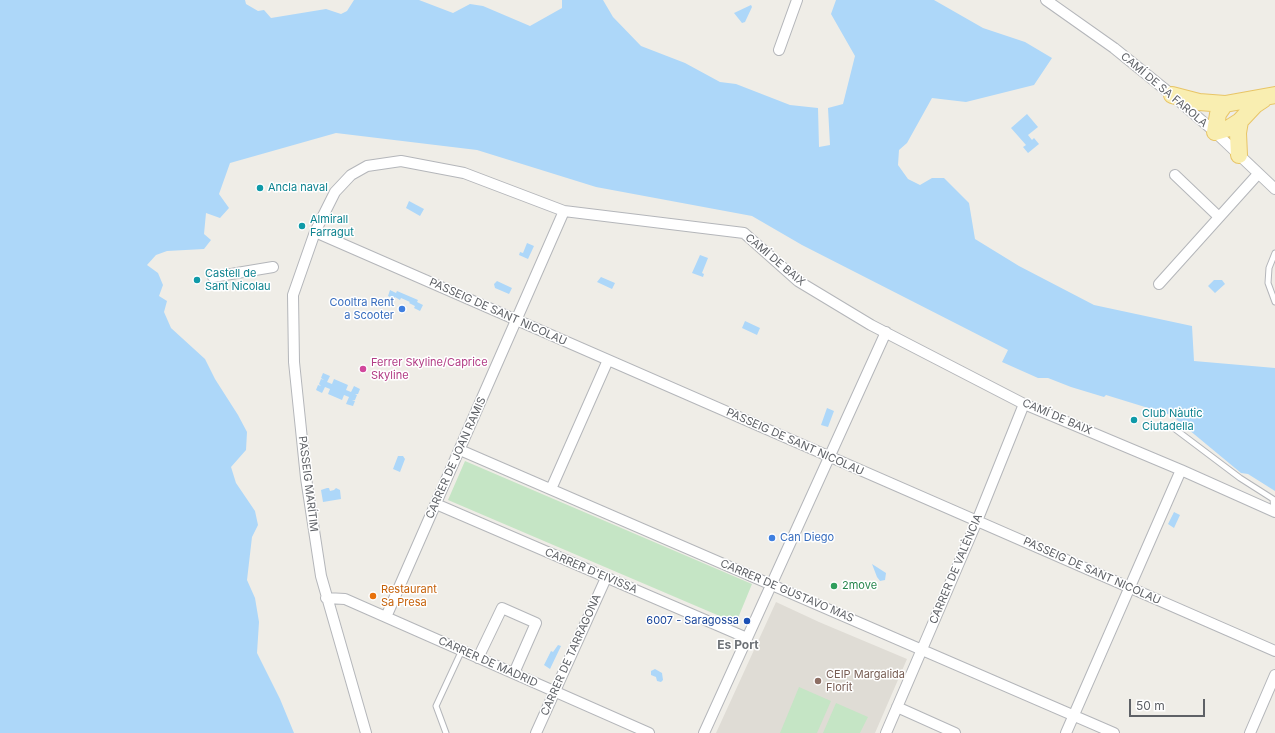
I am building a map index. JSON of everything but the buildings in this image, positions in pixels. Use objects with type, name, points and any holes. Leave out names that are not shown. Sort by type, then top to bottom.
[{"type":"main road","points":[[1172,95],[1200,102],[1225,104],[1272,95]]},
{"type":"main road","points":[[1225,104],[1218,114],[1215,132],[1229,128],[1240,121],[1255,105],[1272,95]]},
{"type":"main road","points":[[1239,155],[1238,133],[1240,121]]},
{"type":"street","points":[[779,50],[797,0]]},
{"type":"street","name":"CAMÍ DE SA FAROLA","points":[[1046,0],[1114,48],[1172,95],[1215,132],[1275,189]]},
{"type":"street","name":"CAMÍ DE BAIX","points":[[315,232],[335,192],[351,174],[367,166],[401,161],[464,173],[564,211],[744,233],[798,282],[886,332],[1024,404],[1181,470],[1274,512]]},
{"type":"street","points":[[1159,284],[1258,174]]},
{"type":"street","points":[[1174,175],[1220,217]]},
{"type":"street","name":"CARRER DE JOAN RAMIS","points":[[386,617],[564,211]]},
{"type":"street","name":"PASSEIG DE SANT NICOLAU","points":[[315,232],[1275,651]]},
{"type":"street","name":"PASSEIG MARÍTIM","points":[[315,232],[293,295],[294,362],[306,478],[321,576],[326,598],[366,733]]},
{"type":"street","points":[[213,277],[273,267]]},
{"type":"street","points":[[704,733],[886,332]]},
{"type":"street","points":[[551,489],[608,360]]},
{"type":"street","name":"CARRER DE VALÈNCIA","points":[[886,733],[977,521],[1024,404]]},
{"type":"street","name":"CARRER DE GUSTAVO MAS","points":[[460,450],[1114,733]]},
{"type":"street","points":[[1066,733],[1181,470]]},
{"type":"street","name":"CARRER D'EIVISSA","points":[[436,504],[747,638]]},
{"type":"street","name":"CARRER DE TARRAGONA","points":[[536,733],[606,578]]},
{"type":"street","name":"CARRER DE MADRID","points":[[326,598],[345,599],[649,733]]},
{"type":"street","points":[[478,658],[502,608],[536,623],[514,673]]},
{"type":"street","points":[[1250,733],[1275,675]]},
{"type":"street","points":[[897,707],[955,733]]},
{"type":"lane","points":[[1275,253],[1269,268],[1268,282],[1275,302]]},
{"type":"lane","points":[[1175,429],[1240,478],[1273,499],[1274,512]]},
{"type":"lane","points":[[446,733],[436,706],[462,650]]},
{"type":"shaded area","name":"CEIP Margalida Florit","points":[[776,602],[907,659],[875,733],[716,733]]},
{"type":"green space","points":[[465,461],[752,584],[736,623],[448,500]]},
{"type":"green space","points":[[799,687],[831,701],[817,733],[780,733]]},
{"type":"green space","points":[[836,703],[868,717],[860,733],[823,733]]},
{"type":"water","points":[[0,0],[245,0],[246,4],[258,11],[264,10],[271,18],[326,9],[341,14],[347,11],[354,0],[419,0],[453,13],[470,4],[483,6],[530,26],[562,8],[562,0],[603,0],[613,17],[641,46],[685,63],[720,82],[736,84],[790,105],[818,108],[819,147],[830,145],[828,108],[843,104],[855,56],[831,14],[836,0],[934,0],[983,28],[1025,42],[1052,58],[1034,85],[966,102],[932,98],[907,143],[899,150],[898,165],[908,179],[920,185],[932,178],[944,178],[969,203],[975,239],[1019,266],[1094,305],[1192,326],[1194,361],[1275,368],[1275,491],[1248,474],[1241,473],[1171,415],[1106,395],[1104,397],[1048,378],[1038,378],[1002,362],[1008,350],[802,245],[752,216],[596,187],[477,150],[336,133],[230,163],[219,194],[229,208],[220,218],[206,213],[204,234],[211,240],[204,249],[167,251],[156,255],[147,265],[158,273],[163,285],[159,296],[167,301],[164,312],[171,328],[205,359],[215,379],[247,432],[246,450],[231,467],[236,483],[255,511],[258,525],[252,537],[247,580],[255,598],[259,622],[257,653],[280,699],[294,733],[0,733]]},
{"type":"water","points":[[751,5],[752,7],[745,22],[742,23],[734,13]]},
{"type":"water","points":[[1027,114],[1038,127],[1028,135],[1032,140],[1034,138],[1039,144],[1028,153],[1023,147],[1026,145],[1011,128]]},
{"type":"water","points":[[409,201],[424,209],[420,216],[406,208]]},
{"type":"water","points":[[527,243],[534,246],[528,259],[519,255],[520,252],[523,253]]},
{"type":"water","points":[[700,255],[708,258],[702,273],[704,274],[703,277],[692,273]]},
{"type":"water","points":[[601,277],[615,283],[612,289],[597,282]]},
{"type":"water","points":[[1214,280],[1222,280],[1225,284],[1215,293],[1208,286]]},
{"type":"water","points":[[497,281],[512,288],[509,294],[495,288],[494,284]]},
{"type":"water","points":[[390,290],[396,293],[397,291],[418,300],[417,302],[423,305],[420,311],[414,308],[415,306],[409,303],[410,302],[401,298],[400,300],[395,297],[394,299],[388,296]]},
{"type":"water","points":[[745,321],[760,328],[757,335],[742,328]]},
{"type":"water","points":[[323,373],[330,376],[327,382],[332,384],[334,379],[348,385],[346,390],[351,392],[354,386],[360,389],[358,394],[355,394],[357,395],[355,400],[352,400],[355,401],[353,406],[346,404],[349,397],[344,395],[342,400],[328,394],[330,389],[325,387],[322,393],[316,390],[318,385],[321,386],[319,384],[321,379],[324,380],[321,378]]},
{"type":"water","points":[[827,408],[834,411],[828,427],[821,425]]},
{"type":"water","points":[[398,456],[403,456],[405,459],[400,472],[393,469]]},
{"type":"water","points":[[329,488],[330,491],[336,488],[340,490],[341,499],[323,502],[321,490]]},
{"type":"water","points":[[1174,512],[1180,515],[1174,528],[1168,524]]},
{"type":"water","points":[[872,564],[886,573],[885,580],[880,581]]},
{"type":"water","points":[[558,645],[561,646],[550,669],[544,665],[551,651],[553,652]]},
{"type":"water","points":[[655,669],[662,673],[663,680],[661,682],[657,681],[656,677],[651,675],[651,671]]},
{"type":"place","name":"Ancla naval","points":[[260,188]]},
{"type":"place","name":"Almirall Farragut","points":[[302,226]]},
{"type":"place","name":"Castell de Sant Nicolau","points":[[197,280]]},
{"type":"place","name":"Cooltra Rent a Scooter","points":[[402,309]]},
{"type":"place","name":"Ferrer Skyline/Caprice Skyline","points":[[363,369]]},
{"type":"place","name":"Club Nàutic Ciutadella","points":[[1134,420]]},
{"type":"place","name":"Can Diego","points":[[772,538]]},
{"type":"place","name":"2move","points":[[834,586]]},
{"type":"place","name":"Restaurant Sa Presa","points":[[373,596]]},
{"type":"place","name":"6007 - Saragossa","points":[[747,621]]},
{"type":"place","name":"CEIP Margalida Florit","points":[[818,681]]},
{"type":"district","name":"Es Port","points":[[738,645]]}]
